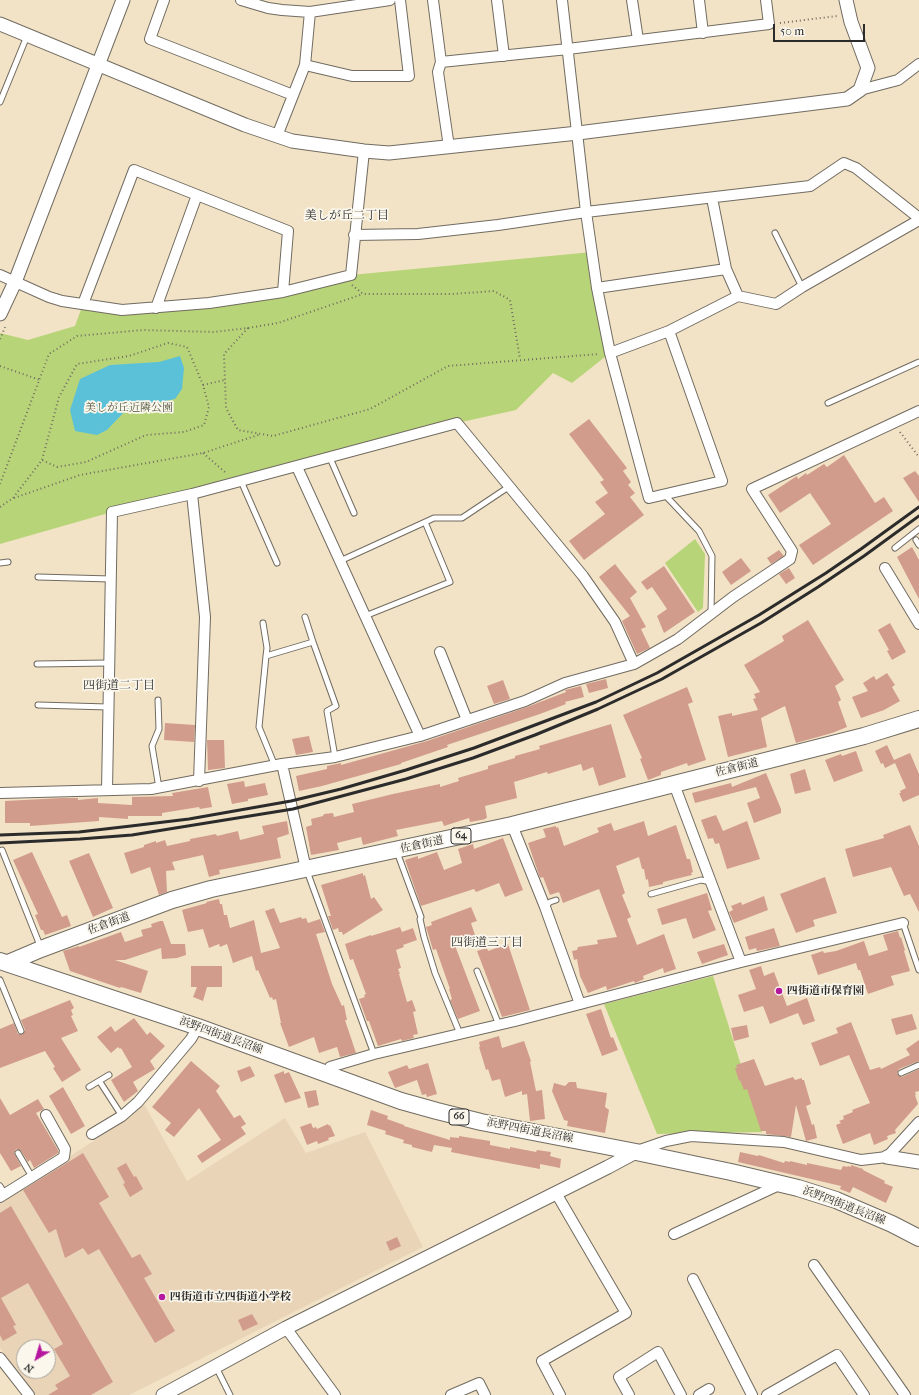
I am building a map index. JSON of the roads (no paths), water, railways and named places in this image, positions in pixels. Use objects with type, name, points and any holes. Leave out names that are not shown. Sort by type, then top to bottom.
[{"type":"main road","name":"佐倉街道","points":[[3,964],[178,898],[211,889],[512,825],[864,736],[919,719]]},
{"type":"main road","name":"浜野四街道長沼線","points":[[3,964],[198,1027],[401,1101],[437,1112],[636,1152],[798,1188],[836,1200],[892,1224],[919,1238]]},
{"type":"street","points":[[0,314],[15,282],[123,0]]},
{"type":"street","points":[[164,0],[150,39],[293,95]]},
{"type":"street","points":[[241,0],[275,9],[310,12],[390,0]]},
{"type":"street","points":[[305,65],[352,76],[409,76],[400,0]]},
{"type":"street","points":[[433,0],[441,62],[438,72],[450,147]]},
{"type":"street","points":[[497,0],[504,56]]},
{"type":"street","points":[[562,0],[586,212],[597,288],[610,353],[649,498],[722,481],[669,331]]},
{"type":"street","points":[[632,0],[638,40]]},
{"type":"street","points":[[699,0],[702,33]]},
{"type":"street","points":[[441,62],[568,49],[769,24],[766,0]]},
{"type":"street","points":[[846,0],[868,68],[860,90]]},
{"type":"street","points":[[277,136],[305,65],[310,12]]},
{"type":"street","points":[[0,24],[244,125],[292,141],[364,152],[389,153],[578,133],[847,99],[860,90],[898,80],[919,64]]},
{"type":"street","points":[[0,276],[49,298],[122,310],[209,303],[283,292],[351,275],[354,235],[364,152]]},
{"type":"street","points":[[354,235],[418,234],[498,225],[586,212],[810,186],[844,164],[856,168],[919,219],[802,287],[776,304],[738,296],[669,331],[610,353]]},
{"type":"street","points":[[83,304],[134,170],[288,231],[283,292]]},
{"type":"street","points":[[156,308],[197,195]]},
{"type":"street","points":[[712,198],[726,270],[738,296]]},
{"type":"street","points":[[597,288],[726,270]]},
{"type":"street","points":[[0,792],[151,789],[279,765],[335,757],[420,736],[525,701],[565,683],[634,664],[678,639],[733,597],[790,559],[792,551],[752,489],[919,411]]},
{"type":"street","points":[[107,790],[112,512],[239,482],[457,423],[583,576],[615,622],[634,664]]},
{"type":"street","points":[[296,467],[420,736]]},
{"type":"street","points":[[192,494],[205,617],[199,781]]},
{"type":"street","points":[[885,568],[919,624]]},
{"type":"street","points":[[440,652],[467,720]]},
{"type":"street","points":[[279,765],[306,869]]},
{"type":"street","points":[[674,784],[741,962]]},
{"type":"street","points":[[512,825],[545,907],[580,1004]]},
{"type":"street","points":[[328,1074],[330,1067],[374,1054],[499,1025],[741,962],[903,923]]},
{"type":"street","points":[[92,1134],[122,1116],[138,1102],[191,1039],[198,1027]]},
{"type":"street","points":[[2,1192],[32,1177],[64,1157],[65,1149],[46,1115]]},
{"type":"street","points":[[887,1157],[919,1122]]},
{"type":"street","points":[[163,1395],[177,1392],[216,1366],[286,1328],[636,1152],[666,1141],[691,1136],[784,1142],[861,1160],[887,1157],[919,1162]]},
{"type":"street","points":[[674,1234],[781,1184]]},
{"type":"street","points":[[556,1193],[626,1313],[542,1361],[560,1395]]},
{"type":"street","points":[[814,1265],[905,1395]]},
{"type":"street","points":[[693,1280],[752,1395]]},
{"type":"street","points":[[286,1328],[333,1394]]},
{"type":"street","points":[[629,1395],[619,1378],[658,1352],[681,1395]]},
{"type":"street","points":[[767,1395],[837,1355],[864,1395]]},
{"type":"street","points":[[0,1358],[29,1395]]},
{"type":"street","points":[[451,1395],[479,1383],[485,1395]]},
{"type":"street","points":[[699,1395],[709,1389]]},
{"type":"lane","points":[[0,102],[28,36]]},
{"type":"lane","points":[[775,232],[802,287]]},
{"type":"lane","points":[[828,403],[919,362]]},
{"type":"lane","points":[[330,458],[354,513]]},
{"type":"lane","points":[[239,482],[277,563]]},
{"type":"lane","points":[[340,561],[434,518],[462,518],[510,486]]},
{"type":"lane","points":[[664,494],[699,531],[712,556],[711,614]]},
{"type":"lane","points":[[365,616],[450,582],[425,522]]},
{"type":"lane","points":[[896,548],[919,529]]},
{"type":"lane","points":[[0,563],[8,562]]},
{"type":"lane","points":[[38,576],[111,579]]},
{"type":"lane","points":[[305,618],[336,706],[327,711],[335,757]]},
{"type":"lane","points":[[263,623],[267,648],[259,727],[279,765]]},
{"type":"lane","points":[[266,656],[313,642]]},
{"type":"lane","points":[[37,664],[109,663]]},
{"type":"lane","points":[[158,700],[159,729],[152,746],[159,788]]},
{"type":"lane","points":[[38,705],[108,707]]},
{"type":"lane","points":[[2,850],[41,949]]},
{"type":"lane","points":[[396,850],[421,917],[420,919],[424,937],[435,973],[460,1034]]},
{"type":"lane","points":[[306,869],[374,1054]]},
{"type":"lane","points":[[651,894],[701,880],[711,882]]},
{"type":"lane","points":[[545,907],[550,902],[556,900]]},
{"type":"lane","points":[[903,923],[919,970]]},
{"type":"lane","points":[[477,970],[499,1025]]},
{"type":"lane","points":[[0,980],[22,1031]]},
{"type":"lane","points":[[901,1073],[919,1065]]},
{"type":"lane","points":[[90,1087],[109,1075]]},
{"type":"lane","points":[[100,1082],[122,1116]]},
{"type":"lane","points":[[18,1153],[32,1177]]},
{"type":"lane","points":[[216,1366],[230,1395]]},
{"type":"water","points":[[180,356],[184,368],[182,389],[175,399],[127,409],[107,430],[97,435],[75,431],[70,410],[80,379],[110,365],[159,362]]},
{"type":"railway","points":[[0,835],[79,832],[131,826],[189,819],[291,801],[341,789],[474,748],[596,702],[657,673],[759,615],[826,573],[919,507]]},
{"type":"railway","points":[[0,843],[132,835],[293,809],[406,779],[473,758],[535,735],[598,709],[662,679],[761,623],[818,587],[919,516]]},
{"type":"place","name":"四街道市保育園","points":[[779,991]]},
{"type":"place","name":"四街道市立四街道小学校","points":[[162,1297]]},
{"type":"district","name":"美しが丘二丁目","points":[[347,216]]},
{"type":"district","name":"四街道二丁目","points":[[119,686]]},
{"type":"district","name":"四街道三丁目","points":[[487,943]]},
{"type":"park label","name":"美しが丘近隣公園","points":[[129,408]]}]
